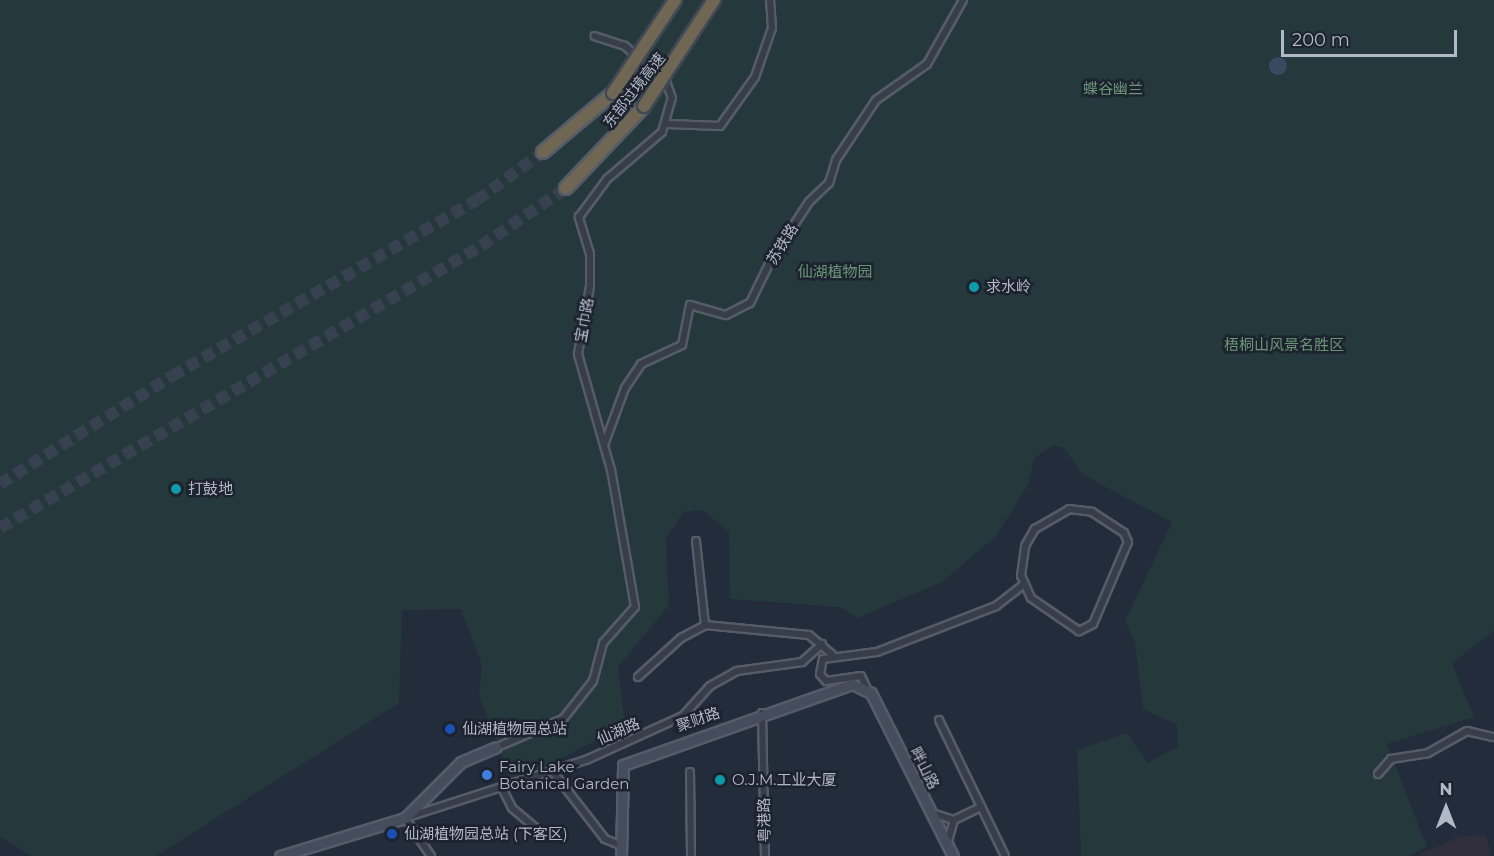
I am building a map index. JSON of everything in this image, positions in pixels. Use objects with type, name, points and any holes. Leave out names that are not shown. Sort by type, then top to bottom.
[{"type":"highway","name":"东部过境高速","points":[[543,152],[613,93],[675,0]]},
{"type":"highway","name":"东部过境高速","points":[[566,188],[644,106],[714,0]]},
{"type":"street","points":[[595,36],[625,46],[667,84],[672,98],[668,124],[720,126],[755,77],[772,28],[770,0]]},
{"type":"street","name":"苏铁路","points":[[604,446],[625,387],[641,364],[682,345],[690,305],[726,315],[750,303],[771,260],[809,201],[829,183],[836,160],[876,100],[927,64],[963,0]]},
{"type":"street","name":"宝巾路","points":[[499,746],[563,719],[593,681],[603,643],[635,607],[604,446],[578,354],[590,286],[590,254],[579,217],[607,179],[668,124]]},
{"type":"street","points":[[869,691],[861,676],[823,679],[820,664],[833,655],[877,652],[996,606],[1023,585],[1025,546],[1050,516],[1085,509],[1126,535],[1126,549],[1088,629],[1068,627],[1031,598],[1023,585]]},
{"type":"street","points":[[696,541],[705,625]]},
{"type":"street","points":[[638,677],[681,638],[705,625],[781,630],[822,644],[833,655]]},
{"type":"street","name":"仙湖路","points":[[280,856],[303,853],[405,818],[503,790],[553,772],[673,722],[710,686],[737,672],[802,662],[822,644]]},
{"type":"street","name":"聚财路","points":[[621,856],[623,765],[762,713],[852,684],[869,691]]},
{"type":"street","name":"畔山路","points":[[869,691],[953,856]]},
{"type":"street","name":"粤港路","points":[[762,713],[765,856]]},
{"type":"street","points":[[939,720],[1005,856]]},
{"type":"street","points":[[1378,774],[1391,759],[1428,753],[1467,731],[1494,737]]},
{"type":"street","name":"仙湖路","points":[[405,818],[461,762],[499,746]]},
{"type":"street","points":[[553,772],[605,839],[620,845]]},
{"type":"street","points":[[690,772],[691,856]]},
{"type":"street","points":[[503,790],[512,808],[537,829]]},
{"type":"street","points":[[932,813],[954,820],[981,807]]},
{"type":"street","points":[[405,818],[430,856]]},
{"type":"street","points":[[947,844],[954,820]]},
{"type":"shaded area","points":[[1486,835],[1491,856],[1416,856],[1460,836]]},
{"type":"green space","points":[[0,0],[1494,0],[1494,631],[1452,663],[1474,717],[1387,744],[1427,847],[1408,856],[1081,856],[1077,750],[1127,733],[1148,763],[1178,746],[1177,725],[1143,709],[1135,643],[1125,621],[1172,522],[1083,475],[1064,448],[1054,445],[1034,458],[1028,485],[996,536],[942,582],[857,618],[840,607],[730,599],[729,532],[702,510],[683,512],[666,538],[669,605],[618,667],[625,725],[513,784],[479,696],[482,665],[461,609],[402,610],[399,703],[156,856],[32,856],[0,837]]},
{"type":"water","points":[[1278,57],[1284,60],[1287,66],[1284,72],[1278,75],[1272,72],[1269,66],[1272,60]]},
{"type":"tunnel","points":[[0,484],[172,376],[477,200],[543,152]]},
{"type":"tunnel","points":[[0,528],[481,246],[566,188]]},
{"type":"place","name":"求水岭","points":[[974,287]]},
{"type":"place","name":"打鼓地","points":[[176,489]]},
{"type":"place","name":"仙湖植物园总站","points":[[450,729]]},
{"type":"place","name":"Fairy Lake Botanical Garden","points":[[487,775]]},
{"type":"place","name":"O.J.M.工业大厦","points":[[720,780]]},
{"type":"place","name":"仙湖植物园总站 (下客区)","points":[[392,834]]},
{"type":"park label","name":"蝶谷幽兰","points":[[1113,89]]},
{"type":"park label","name":"仙湖植物园","points":[[835,272]]},
{"type":"park label","name":"梧桐山风景名胜区","points":[[1284,345]]}]
